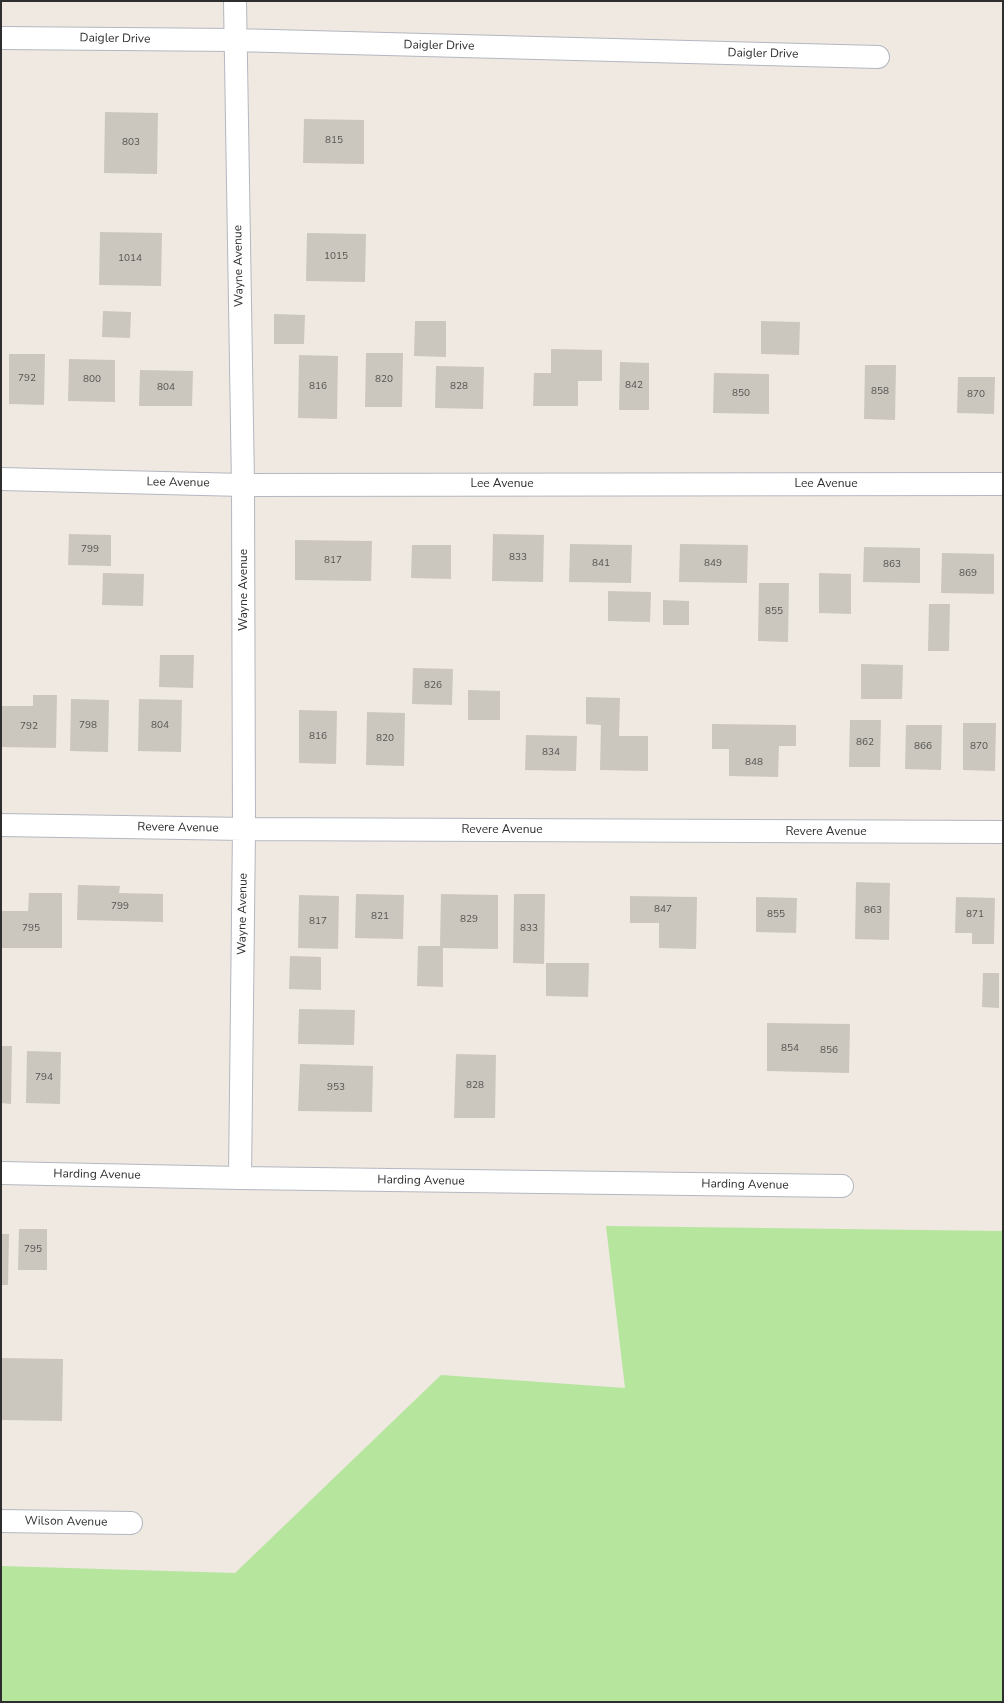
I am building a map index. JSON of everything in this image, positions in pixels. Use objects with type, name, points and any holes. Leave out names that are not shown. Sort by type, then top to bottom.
[{"type":"street","name":"Wayne Avenue","points":[[235,1],[243,485],[244,829],[240,1178]]},
{"type":"street","name":"Daigler Drive","points":[[1,38],[235,40],[878,57]]},
{"type":"street","name":"Lee Avenue","points":[[1,479],[243,485],[1003,484]]},
{"type":"street","name":"Revere Avenue","points":[[1,825],[244,829],[1003,832]]},
{"type":"street","name":"Harding Avenue","points":[[1,1173],[240,1178],[842,1186]]},
{"type":"street","name":"Wilson Avenue","points":[[1,1521],[131,1523]]},
{"type":"green space","points":[[606,1226],[1003,1231],[1003,1702],[1,1702],[1,1566],[235,1573],[441,1375],[625,1388]]},
{"type":"building","points":[[105,112],[158,113],[157,174],[104,173]]},
{"type":"building","points":[[304,119],[364,120],[364,164],[303,163]]},
{"type":"building","points":[[100,232],[162,233],[161,286],[99,285]]},
{"type":"building","points":[[307,233],[366,234],[365,282],[306,281]]},
{"type":"building","points":[[103,311],[131,312],[130,338],[102,337]]},
{"type":"building","points":[[274,314],[305,315],[304,344],[274,344]]},
{"type":"building","points":[[415,321],[446,321],[446,357],[414,356]]},
{"type":"building","points":[[761,321],[800,322],[799,355],[761,354]]},
{"type":"building","points":[[551,349],[602,350],[602,381],[578,381],[578,406],[533,406],[534,373],[551,373]]},
{"type":"building","points":[[366,353],[403,353],[402,407],[365,407]]},
{"type":"building","points":[[9,354],[45,354],[44,405],[9,404]]},
{"type":"building","points":[[299,355],[338,356],[337,419],[298,418]]},
{"type":"building","points":[[69,359],[115,360],[115,402],[68,401]]},
{"type":"building","points":[[620,362],[649,363],[649,410],[619,410]]},
{"type":"building","points":[[865,365],[896,365],[895,420],[864,419]]},
{"type":"building","points":[[436,366],[484,367],[483,409],[435,408]]},
{"type":"building","points":[[140,370],[193,371],[192,406],[139,406]]},
{"type":"building","points":[[714,373],[769,374],[769,414],[713,413]]},
{"type":"building","points":[[958,377],[995,377],[994,414],[957,413]]},
{"type":"building","points":[[69,534],[111,535],[111,566],[68,565]]},
{"type":"building","points":[[493,534],[544,535],[543,582],[492,581]]},
{"type":"building","points":[[295,540],[372,541],[371,581],[295,580]]},
{"type":"building","points":[[570,544],[632,545],[631,583],[569,582]]},
{"type":"building","points":[[680,544],[748,545],[747,583],[679,582]]},
{"type":"building","points":[[412,545],[451,545],[451,579],[411,578]]},
{"type":"building","points":[[864,547],[920,548],[920,583],[863,582]]},
{"type":"building","points":[[942,553],[994,554],[994,594],[941,593]]},
{"type":"building","points":[[103,573],[144,574],[143,606],[102,605]]},
{"type":"building","points":[[819,573],[851,574],[851,614],[819,613]]},
{"type":"building","points":[[759,583],[789,583],[788,642],[758,641]]},
{"type":"building","points":[[608,591],[651,592],[650,622],[608,621]]},
{"type":"building","points":[[663,600],[689,601],[689,625],[663,625]]},
{"type":"building","points":[[929,604],[950,604],[949,651],[928,651]]},
{"type":"building","points":[[160,655],[194,655],[193,688],[159,687]]},
{"type":"building","points":[[861,664],[903,665],[902,699],[861,699]]},
{"type":"building","points":[[413,668],[453,669],[452,705],[412,704]]},
{"type":"building","points":[[468,690],[500,691],[500,720],[468,720]]},
{"type":"building","points":[[33,695],[57,695],[56,748],[1,747],[1,706],[33,706]]},
{"type":"building","points":[[586,697],[620,698],[619,736],[648,736],[648,771],[600,770],[601,725],[586,724]]},
{"type":"building","points":[[71,699],[109,700],[108,752],[70,751]]},
{"type":"building","points":[[139,699],[182,700],[181,752],[138,751]]},
{"type":"building","points":[[299,710],[337,711],[336,764],[299,763]]},
{"type":"building","points":[[367,712],[405,713],[404,766],[366,765]]},
{"type":"building","points":[[850,720],[881,720],[880,767],[849,767]]},
{"type":"building","points":[[963,723],[996,723],[995,771],[963,770]]},
{"type":"building","points":[[712,724],[796,725],[796,746],[779,746],[778,777],[729,776],[729,749],[712,749]]},
{"type":"building","points":[[906,725],[942,725],[941,770],[905,769]]},
{"type":"building","points":[[526,735],[577,736],[576,771],[525,770]]},
{"type":"building","points":[[856,882],[890,883],[889,940],[855,939]]},
{"type":"building","points":[[78,885],[120,886],[119,893],[163,894],[163,922],[77,920]]},
{"type":"building","points":[[29,893],[62,893],[62,948],[1,948],[1,911],[28,911]]},
{"type":"building","points":[[356,894],[404,895],[403,939],[355,938]]},
{"type":"building","points":[[441,894],[498,895],[498,949],[443,948],[443,987],[417,986],[418,946],[440,946]]},
{"type":"building","points":[[514,894],[545,894],[544,964],[513,963]]},
{"type":"building","points":[[299,895],[339,896],[338,949],[298,948]]},
{"type":"building","points":[[630,896],[697,897],[696,949],[659,948],[659,923],[630,923]]},
{"type":"building","points":[[756,897],[797,898],[796,933],[756,932]]},
{"type":"building","points":[[956,897],[995,898],[994,944],[972,944],[972,933],[955,933]]},
{"type":"building","points":[[290,956],[321,957],[321,990],[289,989]]},
{"type":"building","points":[[546,963],[589,963],[588,997],[546,996]]},
{"type":"building","points":[[983,973],[999,973],[999,1008],[982,1007]]},
{"type":"building","points":[[299,1009],[355,1010],[354,1045],[298,1044]]},
{"type":"building","points":[[767,1023],[850,1024],[849,1073],[767,1071]]},
{"type":"building","points":[[1,1046],[12,1046],[11,1104],[1,1103]]},
{"type":"building","points":[[27,1051],[61,1052],[60,1104],[26,1103]]},
{"type":"building","points":[[456,1054],[496,1055],[495,1118],[454,1118]]},
{"type":"building","points":[[300,1064],[373,1066],[372,1112],[298,1111]]},
{"type":"building","points":[[19,1229],[47,1229],[47,1270],[18,1270]]},
{"type":"building","points":[[1,1234],[9,1234],[8,1285],[1,1285]]},
{"type":"building","points":[[1,1358],[63,1359],[62,1421],[1,1420]]}]
